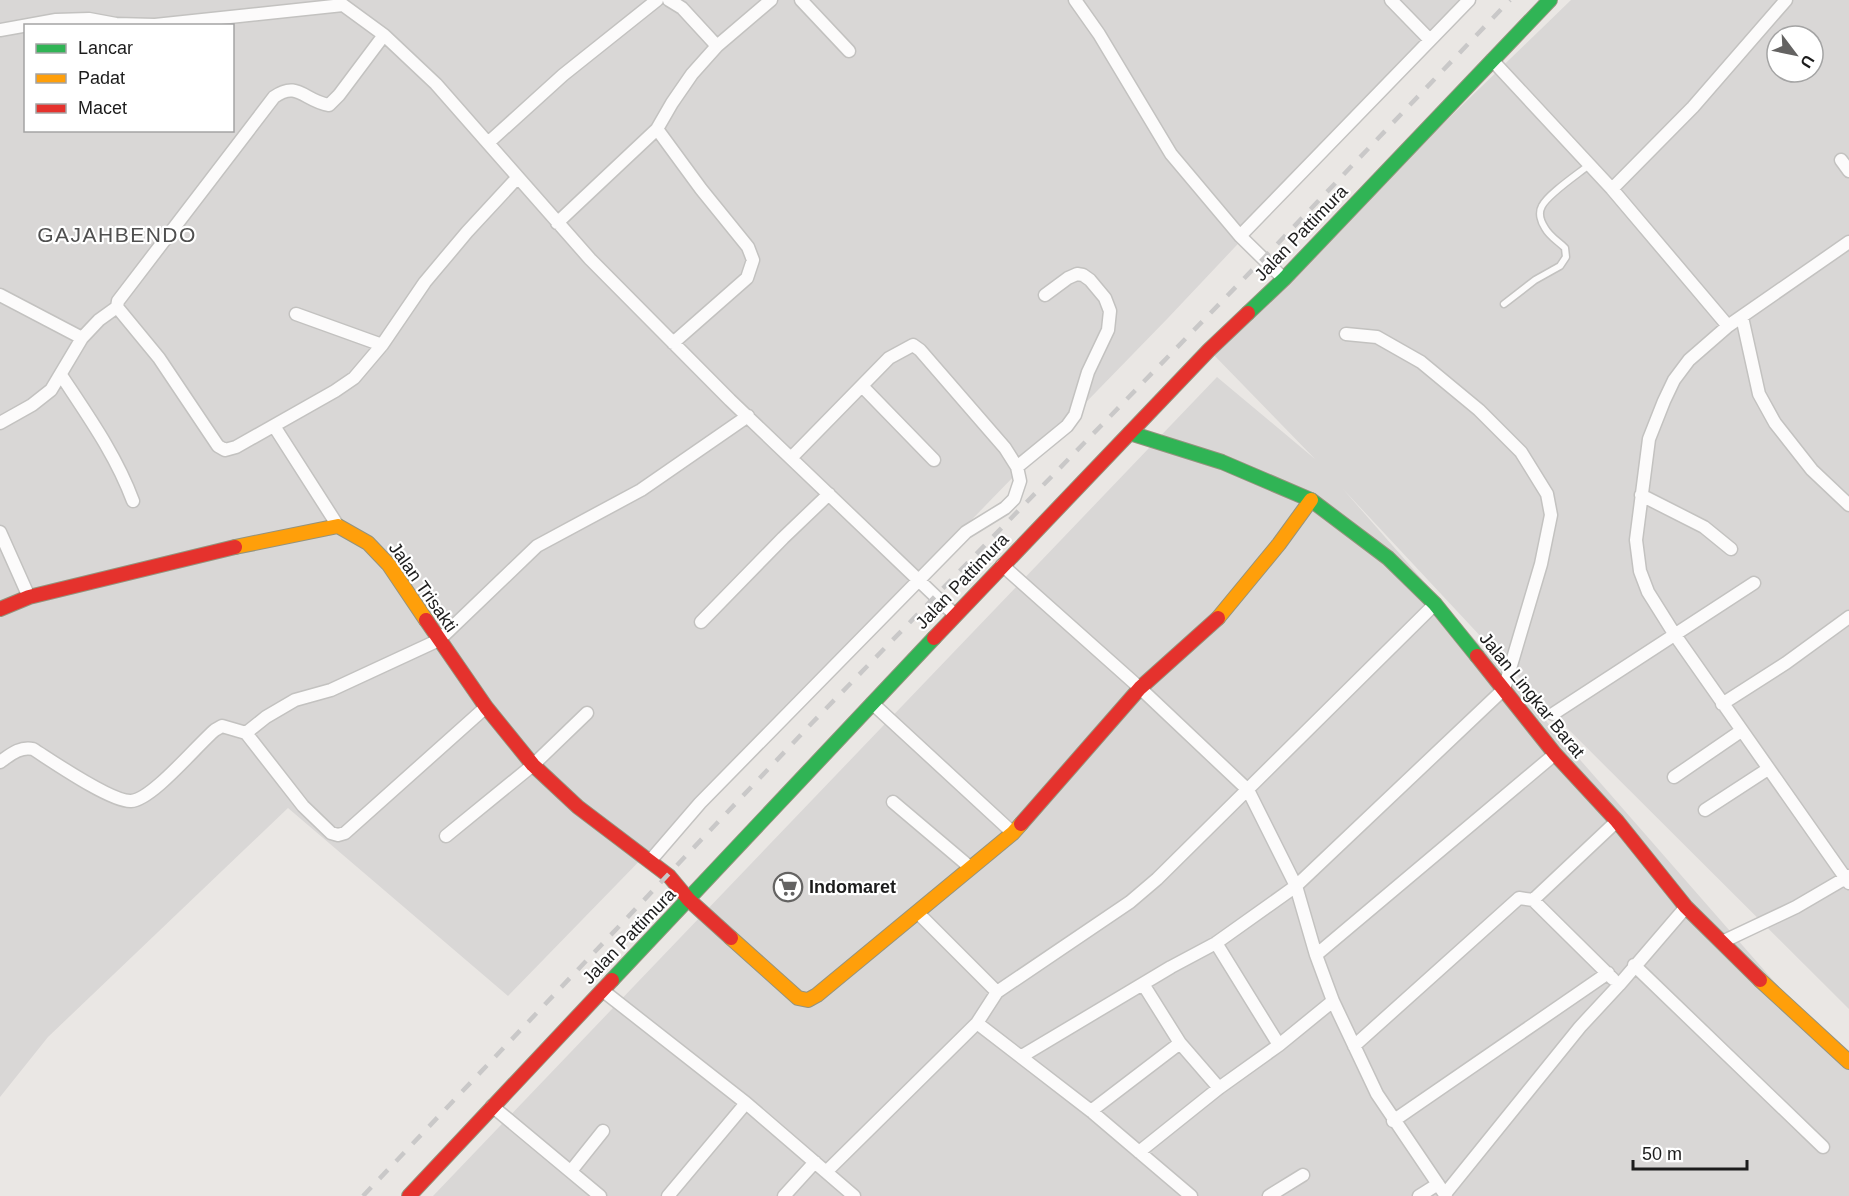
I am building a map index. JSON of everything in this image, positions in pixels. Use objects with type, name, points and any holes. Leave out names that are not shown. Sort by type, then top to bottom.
[{"type":"main road","name":"Jalan Pattimura","points":[[409,1196],[1002,565],[1209,350],[1284,279],[1550,0]]},
{"type":"main road","name":"Jalan Lingkar Barat","points":[[1131,433],[1222,462],[1311,500],[1388,558],[1435,604],[1555,754],[1617,821],[1686,907],[1728,940],[1758,980],[1849,1062]]},
{"type":"main road","name":"Jalan Trisakti","points":[[333,517],[368,543],[389,565],[486,707],[533,765],[578,807],[669,876],[689,900],[798,998],[808,1000],[918,913],[1013,833],[1140,688],[1220,616],[1279,544],[1311,500]]},
{"type":"main road","points":[[0,609],[29,597],[199,555],[333,517]]},
{"type":"street","points":[[489,142],[563,75],[657,0]]},
{"type":"street","points":[[669,0],[682,8],[717,46]]},
{"type":"street","points":[[557,223],[657,129],[692,74],[717,46],[771,0]]},
{"type":"street","points":[[801,0],[849,51]]},
{"type":"street","points":[[1075,0],[1099,34],[1171,154],[1240,236],[1284,279]]},
{"type":"street","points":[[1391,0],[1430,40]]},
{"type":"street","points":[[1240,236],[1469,0]]},
{"type":"street","points":[[1612,189],[1693,107],[1786,0]]},
{"type":"street","points":[[163,24],[343,2],[384,35],[436,84],[489,142],[557,223],[673,343],[955,615]]},
{"type":"street","points":[[34,24],[56,20],[88,19],[111,24]]},
{"type":"street","points":[[0,30],[24,26]]},
{"type":"street","points":[[0,423],[32,405],[51,390],[82,338],[119,301],[274,98],[292,89],[311,100],[329,105],[384,35]]},
{"type":"street","points":[[1492,60],[1612,189],[1728,326]]},
{"type":"street","points":[[657,129],[748,247],[753,260],[747,278],[673,343]]},
{"type":"street","points":[[1841,160],[1849,171]]},
{"type":"street","points":[[119,301],[218,446],[225,450],[236,447],[354,378],[380,347],[425,282],[517,178]]},
{"type":"street","points":[[1728,940],[1848,879],[1722,704],[1648,592],[1640,571],[1636,540],[1649,439],[1674,380],[1689,360],[1728,326],[1849,242]]},
{"type":"street","points":[[1017,467],[1067,426],[1075,415],[1088,372],[1108,330],[1110,311],[1105,298],[1083,275],[1077,274],[1068,278],[1045,295]]},
{"type":"street","points":[[0,295],[82,338]]},
{"type":"street","points":[[296,314],[380,347]]},
{"type":"street","points":[[1742,317],[1759,394],[1775,423],[1812,470],[1849,505]]},
{"type":"street","points":[[1022,1056],[1216,943],[1296,886],[1504,688],[1541,564],[1551,515],[1547,494],[1521,452],[1479,410],[1421,362],[1377,337],[1346,334]]},
{"type":"street","points":[[650,861],[700,803],[966,532],[1005,508],[1014,499],[1020,481],[1017,467],[1005,448],[920,350],[913,345],[889,358],[791,458]]},
{"type":"street","points":[[61,375],[117,462],[133,501]]},
{"type":"street","points":[[862,386],[934,460]]},
{"type":"street","points":[[246,733],[266,717],[294,700],[330,690],[439,640],[537,546],[641,490],[748,416]]},
{"type":"street","points":[[274,426],[333,517]]},
{"type":"street","points":[[701,622],[829,494]]},
{"type":"street","points":[[1641,495],[1704,527],[1731,549]]},
{"type":"street","points":[[0,532],[29,597]]},
{"type":"street","points":[[1002,565],[1140,688],[1248,790],[1296,886],[1316,956],[1333,1001],[1377,1095],[1443,1191]]},
{"type":"street","points":[[1553,714],[1754,584]]},
{"type":"street","points":[[825,1172],[977,1023],[997,992],[1130,902],[1157,879],[1435,604]]},
{"type":"street","points":[[1722,704],[1786,663],[1849,617]]},
{"type":"street","points":[[872,703],[1013,833]]},
{"type":"street","points":[[0,762],[18,750],[33,749],[118,799],[132,801],[144,796],[160,783],[222,726],[246,733],[303,806],[331,833],[338,836],[345,833],[486,707]]},
{"type":"street","points":[[446,836],[533,765],[587,713]]},
{"type":"street","points":[[1674,777],[1741,731]]},
{"type":"street","points":[[1316,956],[1555,754]]},
{"type":"street","points":[[1705,810],[1768,768]]},
{"type":"street","points":[[893,802],[971,868]]},
{"type":"street","points":[[1533,900],[1617,821]]},
{"type":"street","points":[[1354,1046],[1519,898],[1533,900],[1619,985]]},
{"type":"street","points":[[1419,1196],[1443,1191],[1580,1027],[1686,907]]},
{"type":"street","points":[[918,913],[997,992]]},
{"type":"street","points":[[1216,943],[1280,1045]]},
{"type":"street","points":[[1635,966],[1823,1147]]},
{"type":"street","points":[[1393,1121],[1608,973]]},
{"type":"street","points":[[1143,984],[1180,1043],[1219,1088]]},
{"type":"street","points":[[602,990],[746,1103],[854,1196]]},
{"type":"street","points":[[1139,1152],[1219,1088],[1280,1045],[1333,1001]]},
{"type":"street","points":[[977,1023],[1022,1056],[1139,1152],[1176,1192],[1191,1196]]},
{"type":"street","points":[[1090,1111],[1180,1043]]},
{"type":"street","points":[[668,1196],[746,1103]]},
{"type":"street","points":[[492,1106],[600,1196]]},
{"type":"street","points":[[572,1171],[603,1131]]},
{"type":"street","points":[[784,1196],[815,1162]]},
{"type":"street","points":[[1269,1196],[1303,1175]]},
{"type":"lane","points":[[1504,304],[1535,280],[1560,266],[1566,257],[1565,248],[1545,228],[1540,217],[1541,207],[1548,198],[1589,165]]},
{"type":"shaded area","points":[[0,0],[1468,0],[1168,318],[508,996],[288,808],[48,1037],[0,1097]]},
{"type":"shaded area","points":[[1571,0],[1849,0],[1849,1009],[1553,714],[1343,489],[1821,1035],[1849,1058],[1849,1196],[433,1196],[1217,377],[1315,459],[1209,350]]},
{"type":"railway","points":[[363,1196],[812,723],[1263,259],[1510,0]]},
{"type":"traffic: fast","points":[[1248,313],[1284,279],[1550,0]]},
{"type":"traffic: fast","points":[[1130,433],[1222,462],[1311,500],[1388,558],[1435,604],[1477,656]]},
{"type":"traffic: fast","points":[[612,980],[934,638]]},
{"type":"traffic: slow","points":[[1218,618],[1279,544],[1311,500]]},
{"type":"traffic: slow","points":[[235,547],[338,526],[368,543],[389,565],[426,620]]},
{"type":"traffic: slow","points":[[731,938],[798,998],[808,1000],[817,995],[1021,824]]},
{"type":"traffic: slow","points":[[1760,980],[1849,1062]]},
{"type":"traffic: jam","points":[[934,638],[1209,350],[1248,313]]},
{"type":"traffic: jam","points":[[0,609],[29,597],[235,547]]},
{"type":"traffic: jam","points":[[1021,824],[1140,688],[1218,618]]},
{"type":"traffic: jam","points":[[426,620],[486,707],[533,765],[578,807],[669,876],[689,900],[731,938]]},
{"type":"traffic: jam","points":[[1477,656],[1555,754],[1617,821],[1686,907],[1760,980]]},
{"type":"traffic: jam","points":[[409,1196],[612,980]]},
{"type":"place","name":"Indomaret","points":[[788,887]]},
{"type":"district","name":"GAJAHBENDO","points":[[117,234]]}]
